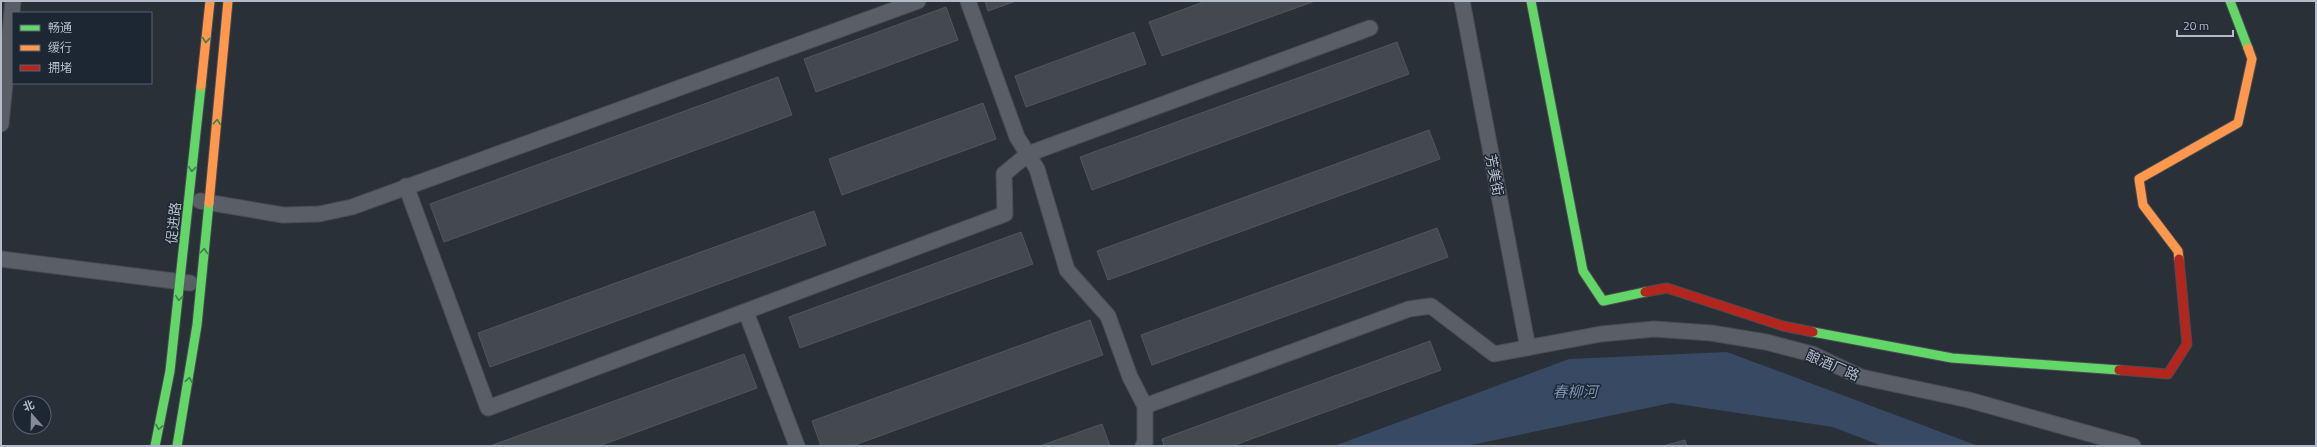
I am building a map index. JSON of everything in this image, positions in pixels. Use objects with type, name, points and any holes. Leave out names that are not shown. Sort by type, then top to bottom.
[{"type":"street","points":[[13,12],[14,1]]},
{"type":"street","name":"促进路","points":[[155,446],[170,371],[181,282],[210,1]]},
{"type":"street","points":[[177,446],[190,376],[201,284],[228,1]]},
{"type":"street","points":[[189,199],[283,215],[319,214],[352,207],[406,186],[918,1]]},
{"type":"street","points":[[968,1],[1017,137],[1037,169],[1066,270],[1108,316],[1130,377],[1145,406],[1145,442],[1143,446]]},
{"type":"street","name":"芳美街","points":[[1462,1],[1528,348]]},
{"type":"street","points":[[1531,1],[1583,271],[1603,301],[1667,288],[1783,326],[1952,358],[2168,374],[2186,344],[2178,251],[2143,205],[2139,179],[2238,122],[2252,59],[2230,1]]},
{"type":"street","points":[[1,124],[12,20]]},
{"type":"street","points":[[406,186],[488,408],[1005,214],[1004,174],[1028,154],[1370,28]]},
{"type":"street","points":[[1,259],[201,284]]},
{"type":"street","name":"酿酒厂路","points":[[1145,406],[1409,309],[1431,306],[1494,354],[1601,334],[1654,330],[1727,335],[1766,342],[1812,354],[1861,377],[1969,400],[2133,446]]},
{"type":"street","points":[[746,312],[797,446]]},
{"type":"water","name":"春柳河","points":[[1727,352],[1978,446],[1882,446],[1833,427],[1671,403],[1466,446],[1334,446],[1569,359]]},
{"type":"building","points":[[985,1],[1016,1],[988,11]]},
{"type":"building","points":[[1206,1],[1315,1],[1162,56],[1149,22]]},
{"type":"building","points":[[946,7],[958,40],[816,92],[804,59]]},
{"type":"building","points":[[1134,32],[1146,64],[1026,107],[1015,76]]},
{"type":"building","points":[[1397,42],[1409,74],[1092,190],[1080,157]]},
{"type":"building","points":[[778,77],[792,115],[444,242],[430,204]]},
{"type":"building","points":[[983,103],[996,139],[842,195],[829,159]]},
{"type":"building","points":[[1429,130],[1440,159],[1108,280],[1097,251]]},
{"type":"building","points":[[814,211],[826,245],[490,367],[478,333]]},
{"type":"building","points":[[1437,228],[1448,257],[1152,365],[1141,335]]},
{"type":"building","points":[[1021,232],[1033,264],[800,348],[789,317]]},
{"type":"building","points":[[1090,320],[1103,355],[852,446],[821,446],[812,421]]},
{"type":"building","points":[[1430,341],[1441,370],[1232,446],[1164,446],[1162,439]]},
{"type":"building","points":[[744,354],[757,388],[599,446],[490,446]]},
{"type":"building","points":[[1102,424],[1110,446],[1040,446]]},
{"type":"building","points":[[1685,440],[1687,446],[1663,446]]},
{"type":"traffic: fast","points":[[1531,1],[1583,271],[1603,301],[1645,292]]},
{"type":"traffic: fast","points":[[2230,1],[2248,48]]},
{"type":"traffic: fast","points":[[155,446],[170,371],[201,86]]},
{"type":"traffic: fast","points":[[177,446],[197,325],[209,203]]},
{"type":"traffic: fast","points":[[1813,332],[1952,358],[2119,370]]},
{"type":"traffic: slow","points":[[201,86],[210,1]]},
{"type":"traffic: slow","points":[[209,203],[228,1]]},
{"type":"traffic: slow","points":[[2179,259],[2178,251],[2143,205],[2139,179],[2238,123],[2252,59],[2248,48]]},
{"type":"traffic: jam","points":[[2119,370],[2168,374],[2187,344],[2179,259]]},
{"type":"traffic: jam","points":[[1645,292],[1667,288],[1783,326],[1813,332]]}]
